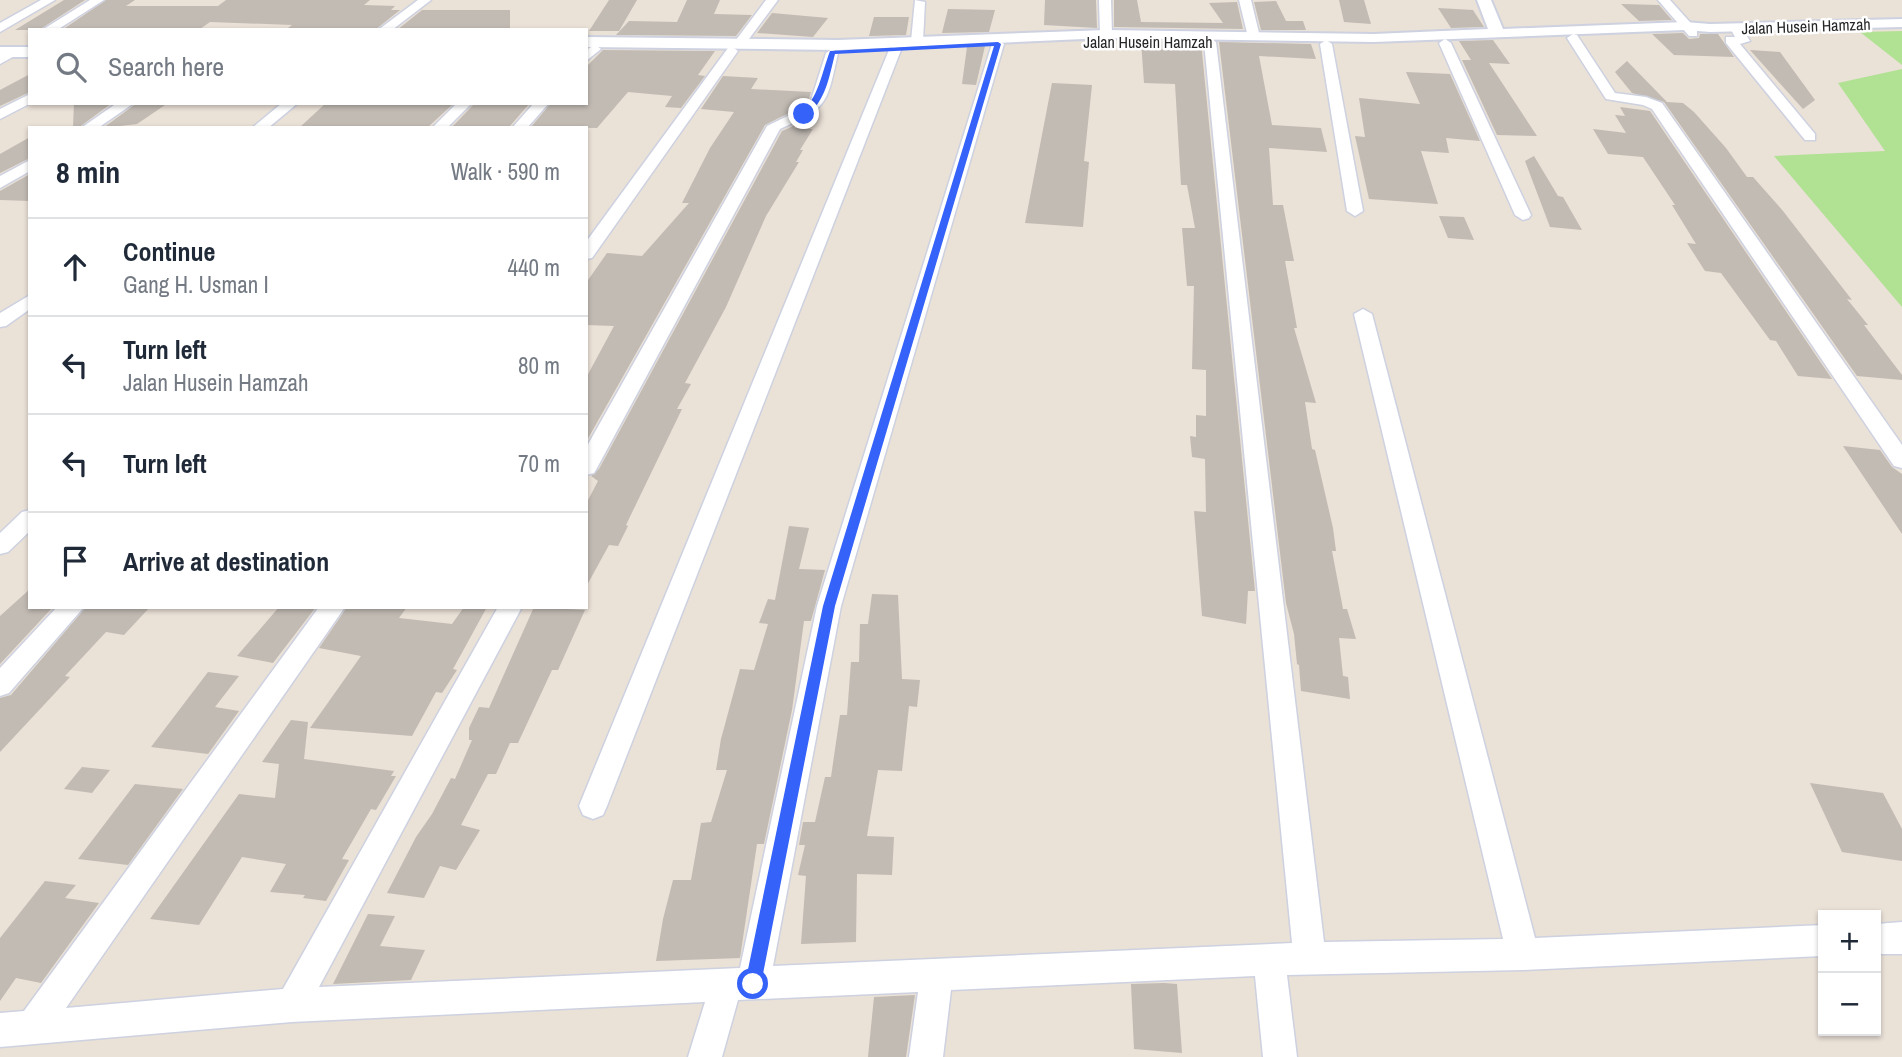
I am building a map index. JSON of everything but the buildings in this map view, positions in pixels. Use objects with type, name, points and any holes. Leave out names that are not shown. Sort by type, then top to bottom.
[{"type":"street","points":[[0,28],[49,0]]},
{"type":"street","points":[[51,28],[98,0]]},
{"type":"street","points":[[387,28],[425,0]]},
{"type":"street","points":[[588,251],[772,0]]},
{"type":"street","points":[[1104,0],[1106,34]]},
{"type":"street","points":[[1245,0],[1254,37]]},
{"type":"street","points":[[1484,0],[1497,33]]},
{"type":"street","points":[[1664,0],[1689,29]]},
{"type":"street","points":[[917,41],[919,2]]},
{"type":"street","name":"Jalan Husein Hamzah","points":[[588,49],[838,45],[1106,34],[1374,38],[1902,23]]},
{"type":"street","points":[[1735,28],[1744,41],[1730,40],[1810,136]]},
{"type":"street","name":"Jalan Husein Hamzah","points":[[735,47],[832,52],[998,44],[1446,43],[1573,38],[1689,29]]},
{"type":"street","points":[[1573,38],[1611,96],[1646,101],[1657,106],[1902,461]]},
{"type":"street","points":[[1210,43],[1310,959]]},
{"type":"street","points":[[1446,43],[1522,215]]},
{"type":"street","points":[[705,1057],[739,985],[829,606],[998,44]]},
{"type":"street","points":[[1326,44],[1355,211]]},
{"type":"street","points":[[593,806],[895,50]]},
{"type":"street","points":[[588,464],[774,126],[804,114],[813,107],[820,94],[832,52]]},
{"type":"street","points":[[0,115],[28,99]]},
{"type":"street","points":[[91,126],[124,105]]},
{"type":"street","points":[[262,126],[288,105]]},
{"type":"street","points":[[441,126],[463,105]]},
{"type":"street","points":[[521,126],[540,105]]},
{"type":"street","points":[[0,183],[28,165]]},
{"type":"street","points":[[0,321],[28,301]]},
{"type":"street","points":[[1363,314],[1523,954]]},
{"type":"street","points":[[0,546],[28,520]]},
{"type":"street","points":[[0,685],[70,609]]},
{"type":"street","points":[[32,1028],[332,609]]},
{"type":"street","points":[[292,1005],[509,609]]},
{"type":"street","points":[[1881,939],[1902,938]]},
{"type":"street","points":[[0,1030],[292,1005],[1269,959],[1523,954],[1818,941]]},
{"type":"street","points":[[1269,959],[1280,1057]]},
{"type":"street","points":[[926,1057],[936,975]]},
{"type":"green space","points":[[1902,31],[1902,65],[1860,32]]},
{"type":"green space","points":[[1902,69],[1902,307],[1774,156],[1885,151],[1838,83]]},
{"type":"route","points":[[753,984],[829,606],[998,44],[832,52],[820,94],[813,107],[804,114]]}]
